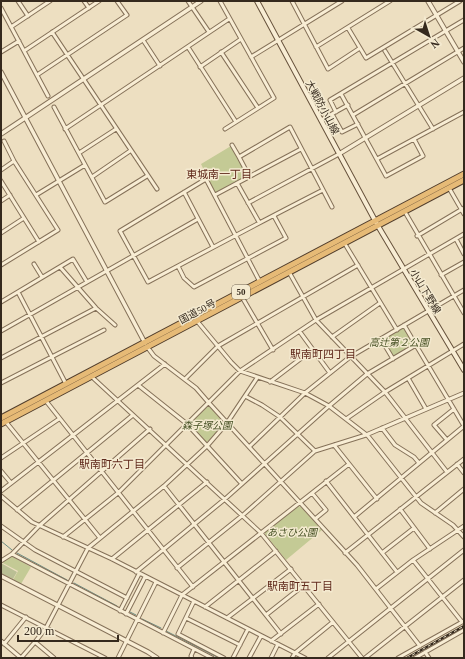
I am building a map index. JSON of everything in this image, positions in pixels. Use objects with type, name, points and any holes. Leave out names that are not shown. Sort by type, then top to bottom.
[{"type":"highway","name":"国道50号","points":[[1,418],[464,174]]},
{"type":"highway","name":"国道50号","points":[[1,424],[148,348],[464,180]]},
{"type":"main road","name":"大戦防小山線","points":[[257,1],[375,220]]},
{"type":"main road","name":"小山下野線","points":[[375,220],[464,370]]},
{"type":"street","points":[[18,1],[28,16]]},
{"type":"street","points":[[40,1],[43,6]]},
{"type":"street","points":[[11,27],[50,1]]},
{"type":"street","points":[[84,1],[88,8]]},
{"type":"street","points":[[24,51],[99,1]]},
{"type":"street","points":[[37,75],[127,16],[117,1]]},
{"type":"street","points":[[188,1],[209,32]]},
{"type":"street","points":[[1,134],[201,1]]},
{"type":"street","points":[[220,1],[274,98],[225,128]]},
{"type":"street","points":[[298,1],[293,2],[328,69],[360,48]]},
{"type":"street","points":[[251,57],[342,1]]},
{"type":"street","points":[[316,47],[390,1]]},
{"type":"street","points":[[428,1],[464,62]]},
{"type":"street","points":[[348,28],[366,58],[460,1]]},
{"type":"street","points":[[1,8],[48,96]]},
{"type":"street","points":[[66,129],[229,19]]},
{"type":"street","points":[[336,112],[330,100],[464,20]]},
{"type":"street","points":[[52,32],[130,151],[157,189]]},
{"type":"street","points":[[200,66],[241,39]]},
{"type":"street","points":[[143,40],[160,66]]},
{"type":"street","points":[[1,52],[19,41]]},
{"type":"street","points":[[188,47],[236,122]]},
{"type":"street","points":[[353,115],[464,48]]},
{"type":"street","points":[[385,51],[433,129]]},
{"type":"street","points":[[221,52],[258,108]]},
{"type":"street","points":[[1,72],[148,348],[154,356],[185,379],[209,403],[300,502],[376,589],[420,646]]},
{"type":"street","points":[[248,203],[339,154],[464,78]]},
{"type":"street","points":[[342,94],[386,176],[423,156],[414,139]]},
{"type":"street","points":[[321,120],[348,105]]},
{"type":"street","points":[[54,107],[105,202],[147,176]]},
{"type":"street","points":[[377,159],[464,112]]},
{"type":"street","points":[[332,114],[342,132],[358,124]]},
{"type":"street","points":[[239,157],[290,127],[332,207]]},
{"type":"street","points":[[79,153],[116,129]]},
{"type":"street","points":[[1,265],[58,230],[14,161],[4,141]]},
{"type":"street","points":[[232,145],[249,176]]},
{"type":"street","points":[[215,195],[301,149]]},
{"type":"street","points":[[92,177],[130,151]]},
{"type":"street","points":[[1,170],[14,161]]},
{"type":"street","points":[[36,195],[85,165]]},
{"type":"street","points":[[260,282],[236,234],[206,179],[120,230],[148,282],[236,234],[323,190]]},
{"type":"street","points":[[1,181],[39,242]]},
{"type":"street","points":[[237,183],[259,222]]},
{"type":"street","points":[[449,188],[463,209],[464,214]]},
{"type":"street","points":[[184,192],[214,247]]},
{"type":"street","points":[[1,201],[10,195]]},
{"type":"street","points":[[417,236],[463,209]]},
{"type":"street","points":[[404,212],[464,313]]},
{"type":"street","points":[[178,266],[184,278],[194,287],[286,238],[274,216]]},
{"type":"street","points":[[1,233],[24,218]]},
{"type":"street","points":[[1,331],[198,219]]},
{"type":"street","points":[[63,537],[118,493],[240,371],[316,320],[464,234]]},
{"type":"street","points":[[456,239],[464,254]]},
{"type":"street","points":[[345,244],[397,330]]},
{"type":"street","points":[[1,302],[73,258],[87,282]]},
{"type":"street","points":[[441,275],[464,262]]},
{"type":"street","points":[[34,264],[42,277]]},
{"type":"street","points":[[185,379],[218,346],[358,265]]},
{"type":"street","points":[[60,267],[96,308],[114,325]]},
{"type":"street","points":[[289,272],[316,320],[385,392],[447,472]]},
{"type":"street","points":[[249,447],[305,393],[350,357],[464,290]]},
{"type":"street","points":[[18,292],[66,384]]},
{"type":"street","points":[[242,297],[273,350]]},
{"type":"street","points":[[332,337],[380,303]]},
{"type":"street","points":[[1,358],[42,338],[96,308]]},
{"type":"street","points":[[197,322],[240,371],[305,393],[329,406],[366,435],[421,503],[458,530],[464,537]]},
{"type":"street","points":[[354,517],[464,426],[404,325]]},
{"type":"street","points":[[1,384],[104,330]]},
{"type":"street","points":[[300,332],[330,373]]},
{"type":"street","points":[[381,338],[393,359]]},
{"type":"street","points":[[346,419],[385,392],[464,344]]},
{"type":"street","points":[[120,611],[138,573],[163,550],[265,465],[329,406],[367,374],[416,345]]},
{"type":"street","points":[[270,382],[312,350]]},
{"type":"street","points":[[1,491],[165,364]]},
{"type":"street","points":[[92,377],[262,533],[362,658]]},
{"type":"street","points":[[1,641],[21,658],[46,628],[88,548],[164,486],[207,446],[227,423],[257,378]]},
{"type":"street","points":[[408,378],[426,409]]},
{"type":"street","points":[[138,385],[187,424],[242,484]]},
{"type":"street","points":[[178,568],[243,515],[315,452],[366,435],[464,392]]},
{"type":"street","points":[[245,396],[280,417],[315,452]]},
{"type":"street","points":[[46,401],[193,587]]},
{"type":"street","points":[[447,440],[434,425],[454,409]]},
{"type":"street","points":[[17,510],[134,415]]},
{"type":"street","points":[[1,458],[59,419]]},
{"type":"street","points":[[6,422],[100,538]]},
{"type":"street","points":[[382,428],[395,445],[414,456],[419,463]]},
{"type":"street","points":[[1,561],[12,554],[39,526],[150,429]]},
{"type":"street","points":[[334,445],[376,498]]},
{"type":"street","points":[[345,553],[464,459]]},
{"type":"street","points":[[162,632],[182,595],[349,464]]},
{"type":"street","points":[[457,464],[464,473]]},
{"type":"street","points":[[1,471],[11,483]]},
{"type":"street","points":[[112,559],[207,482]]},
{"type":"street","points":[[326,482],[368,534],[396,572]]},
{"type":"street","points":[[164,486],[280,634]]},
{"type":"street","points":[[435,513],[464,489]]},
{"type":"street","points":[[312,493],[326,510],[315,519]]},
{"type":"street","points":[[1,496],[39,526],[112,559],[305,658]]},
{"type":"street","points":[[400,509],[430,549]]},
{"type":"street","points":[[1,526],[35,550],[127,598]]},
{"type":"street","points":[[376,589],[396,572],[464,526]]},
{"type":"street","points":[[382,553],[414,528]]},
{"type":"street","points":[[206,607],[276,550]]},
{"type":"street","points":[[328,658],[464,550]]},
{"type":"street","points":[[12,554],[69,585],[212,658]]},
{"type":"street","points":[[398,658],[463,622],[413,560]]},
{"type":"street","points":[[227,618],[291,568]]},
{"type":"street","points":[[1,576],[157,658]]},
{"type":"street","points":[[126,614],[145,576]]},
{"type":"street","points":[[365,658],[464,580]]},
{"type":"street","points":[[118,658],[156,582]]},
{"type":"street","points":[[266,615],[304,585]]},
{"type":"street","points":[[194,601],[178,634],[224,658]]},
{"type":"street","points":[[271,641],[319,604]]},
{"type":"street","points":[[1,606],[46,628],[99,657],[105,658]]},
{"type":"street","points":[[4,644],[26,618]]},
{"type":"street","points":[[186,618],[240,645]]},
{"type":"street","points":[[292,658],[295,653],[333,622]]},
{"type":"street","points":[[233,658],[248,629]]},
{"type":"street","points":[[415,658],[464,630]]},
{"type":"street","points":[[249,658],[261,636]]},
{"type":"street","points":[[35,642],[54,658]]},
{"type":"street","points":[[271,658],[278,644]]},
{"type":"street","points":[[192,658],[191,656],[194,649]]},
{"type":"street","points":[[425,652],[429,658]]},
{"type":"green space","points":[[231,146],[247,176],[215,193],[201,164]]},
{"type":"green space","name":"高辻第２公園","points":[[404,326],[415,345],[393,358],[382,339]]},
{"type":"green space","name":"森子塚公園","points":[[207,407],[210,407],[224,425],[206,443],[190,424]]},
{"type":"green space","name":"あさひ公園","points":[[298,506],[301,507],[322,530],[286,560],[265,532]]},
{"type":"green space","points":[[11,556],[31,567],[21,584],[13,580],[18,571],[1,562]]},
{"type":"green space","points":[[1,563],[17,572],[13,579],[1,573]]},
{"type":"waterway","points":[[1,541],[12,550]]},
{"type":"waterway","points":[[17,553],[67,580]]},
{"type":"waterway","points":[[74,583],[117,606]]},
{"type":"waterway","points":[[130,612],[136,615]]},
{"type":"waterway","points":[[142,619],[161,628]]},
{"type":"waterway","points":[[166,631],[219,658]]},
{"type":"railway","points":[[407,658],[464,626]]},
{"type":"district","name":"東城南一丁目","points":[[219,174]]},
{"type":"district","name":"駅南町四丁目","points":[[323,354]]},
{"type":"district","name":"駅南町六丁目","points":[[112,464]]},
{"type":"district","name":"駅南町五丁目","points":[[300,586]]}]
